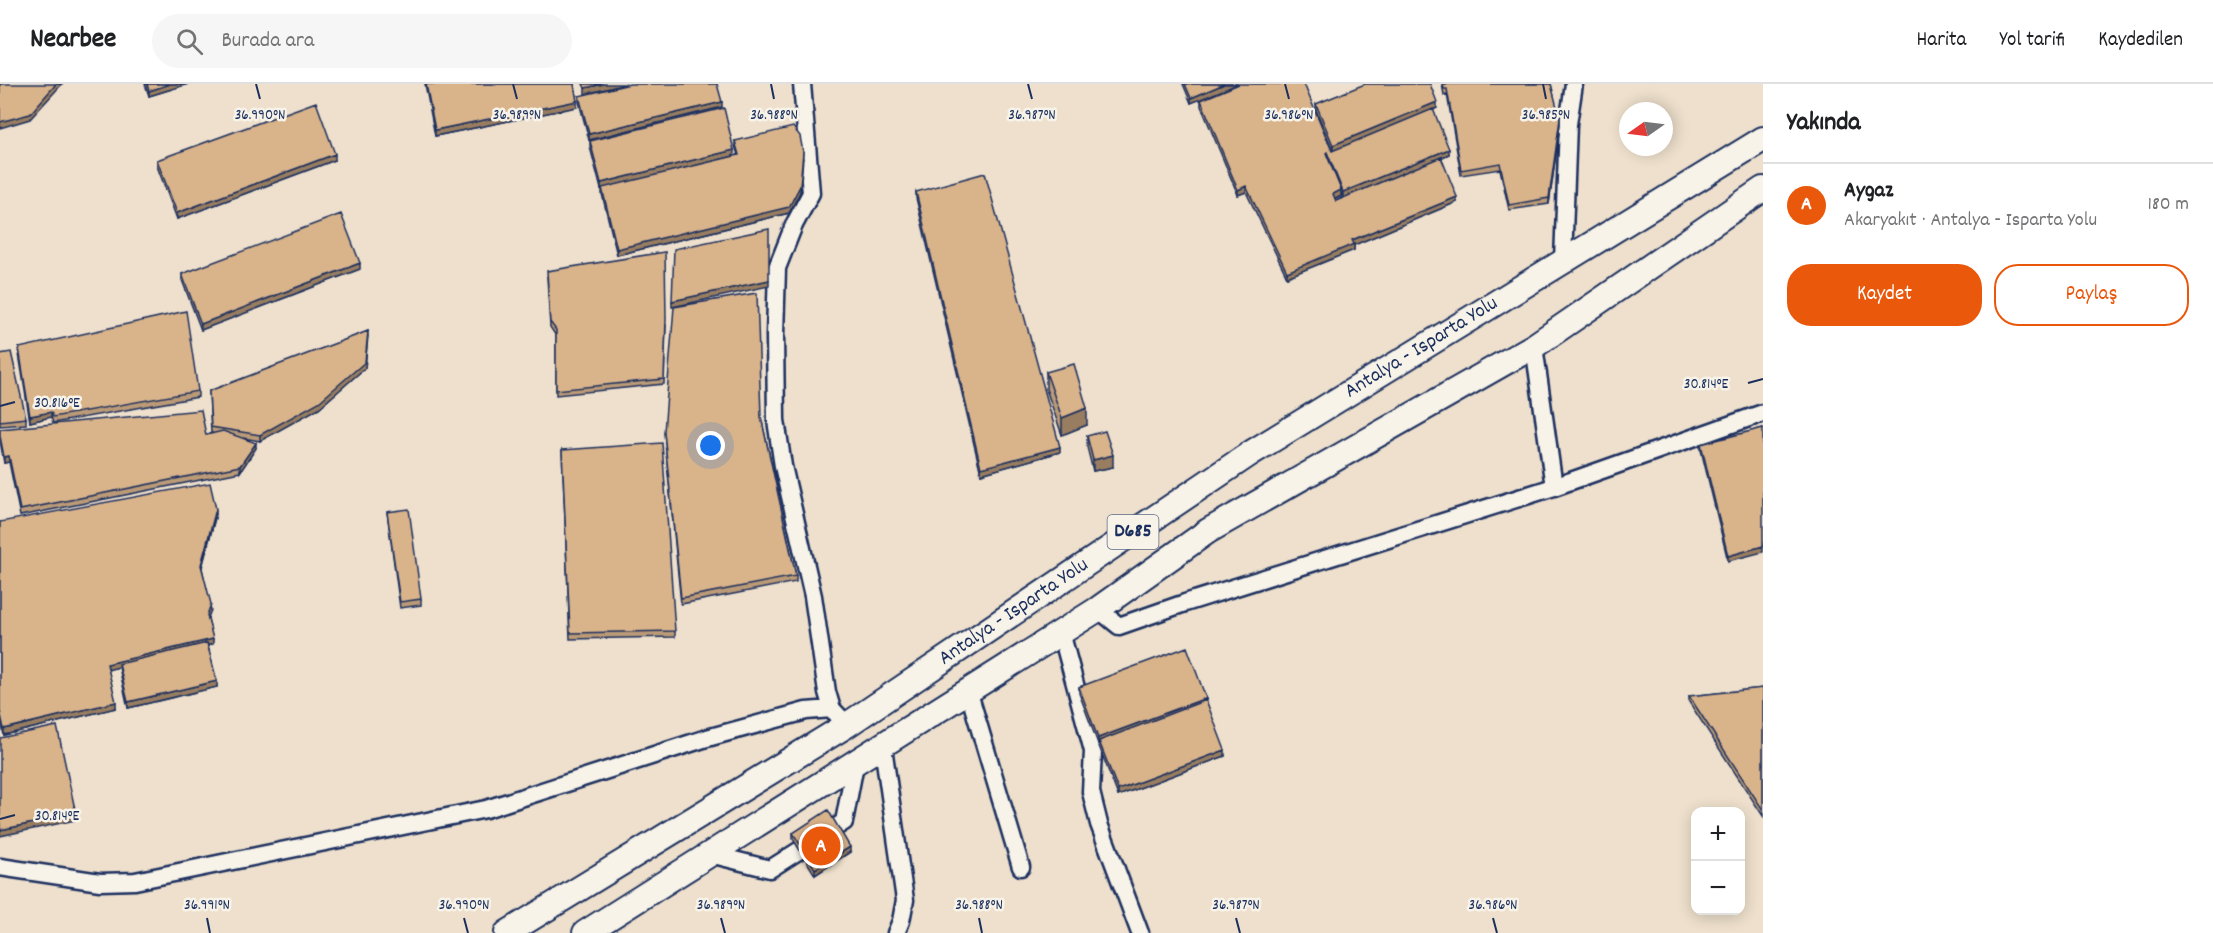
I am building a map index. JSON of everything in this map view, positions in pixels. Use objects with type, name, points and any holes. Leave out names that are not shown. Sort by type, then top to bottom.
[{"type":"highway","name":"Antalya - Isparta Yolu","points":[[507,933],[1251,453],[1763,138]]},
{"type":"highway","name":"Antalya - Isparta Yolu","points":[[585,933],[969,693],[1098,609],[1208,531],[1534,346],[1763,189]]},
{"type":"street","points":[[802,84],[811,193],[794,225],[777,268],[776,420],[783,466],[813,596],[827,692],[840,717]]},
{"type":"street","points":[[1563,261],[1569,124],[1574,84]]},
{"type":"street","points":[[1534,346],[1554,487]]},
{"type":"street","points":[[1098,609],[1119,626],[1185,603],[1554,487],[1763,413]]},
{"type":"street","points":[[1061,632],[1093,751],[1091,792],[1099,824],[1140,933]]},
{"type":"street","points":[[969,693],[1021,867]]},
{"type":"street","points":[[0,867],[100,882],[135,881],[486,809],[707,738],[806,711],[840,717]]},
{"type":"street","points":[[883,747],[905,900],[896,933]]},
{"type":"street","points":[[710,854],[770,869],[843,822],[855,764]]},
{"type":"building","points":[[0,84],[56,84],[30,114],[0,122]]},
{"type":"building","points":[[147,84],[170,84],[149,91]]},
{"type":"building","points":[[426,84],[574,84],[577,101],[435,130]]},
{"type":"building","points":[[583,84],[603,84],[585,88]]},
{"type":"building","points":[[630,84],[717,84],[722,102],[589,134],[579,96]]},
{"type":"building","points":[[1185,84],[1224,84],[1191,98]]},
{"type":"building","points":[[1239,84],[1304,84],[1332,151],[1433,109],[1449,149],[1343,192],[1327,152],[1341,190],[1333,194],[1336,201],[1441,157],[1457,197],[1352,240],[1354,244],[1287,272],[1246,186],[1238,190],[1201,100]]},
{"type":"building","points":[[1365,84],[1430,84],[1437,102],[1333,145],[1316,104]]},
{"type":"building","points":[[1443,84],[1551,84],[1560,119],[1549,198],[1509,205],[1500,163],[1461,170],[1447,89],[1444,89]]},
{"type":"building","points":[[316,102],[335,154],[177,213],[157,160]]},
{"type":"building","points":[[724,108],[734,150],[601,183],[590,141]]},
{"type":"building","points":[[793,127],[800,136],[803,152],[800,186],[789,207],[617,249],[602,188],[739,155],[735,141]]},
{"type":"building","points":[[985,173],[1060,447],[981,468],[916,192]]},
{"type":"building","points":[[341,214],[360,263],[201,324],[182,274]]},
{"type":"building","points":[[769,229],[769,280],[672,301],[674,249]]},
{"type":"building","points":[[665,252],[664,379],[556,390],[556,330],[550,322],[547,271]]},
{"type":"building","points":[[757,293],[761,417],[796,576],[681,598],[664,432],[674,307]]},
{"type":"building","points":[[186,311],[198,391],[53,417],[51,412],[30,416],[19,348]]},
{"type":"building","points":[[368,331],[365,362],[319,402],[260,435],[211,427],[209,391]]},
{"type":"building","points":[[11,352],[26,418],[0,421],[0,354]]},
{"type":"building","points":[[1074,364],[1087,408],[1062,418],[1046,372]]},
{"type":"building","points":[[201,410],[206,435],[223,431],[256,443],[240,466],[20,510],[9,456],[4,457],[0,429]]},
{"type":"building","points":[[1763,428],[1763,546],[1728,556],[1701,444]]},
{"type":"building","points":[[1105,431],[1113,455],[1093,460],[1087,436]]},
{"type":"building","points":[[662,443],[675,631],[570,633],[562,450]]},
{"type":"building","points":[[210,483],[216,509],[201,565],[211,604],[207,615],[213,639],[107,664],[116,702],[4,729],[0,711],[0,522]]},
{"type":"building","points":[[409,509],[421,599],[400,602],[387,512]]},
{"type":"building","points":[[207,643],[217,681],[128,702],[119,664]]},
{"type":"building","points":[[1187,647],[1206,698],[1098,738],[1079,687]]},
{"type":"building","points":[[1763,688],[1763,810],[1689,696]]},
{"type":"building","points":[[1206,700],[1225,750],[1118,790],[1099,741]]},
{"type":"building","points":[[57,726],[76,814],[0,830],[0,738]]},
{"type":"building","points":[[828,810],[850,847],[815,869],[793,833]]},
{"type":"place","name":"Aygaz","points":[[821,846]]}]
